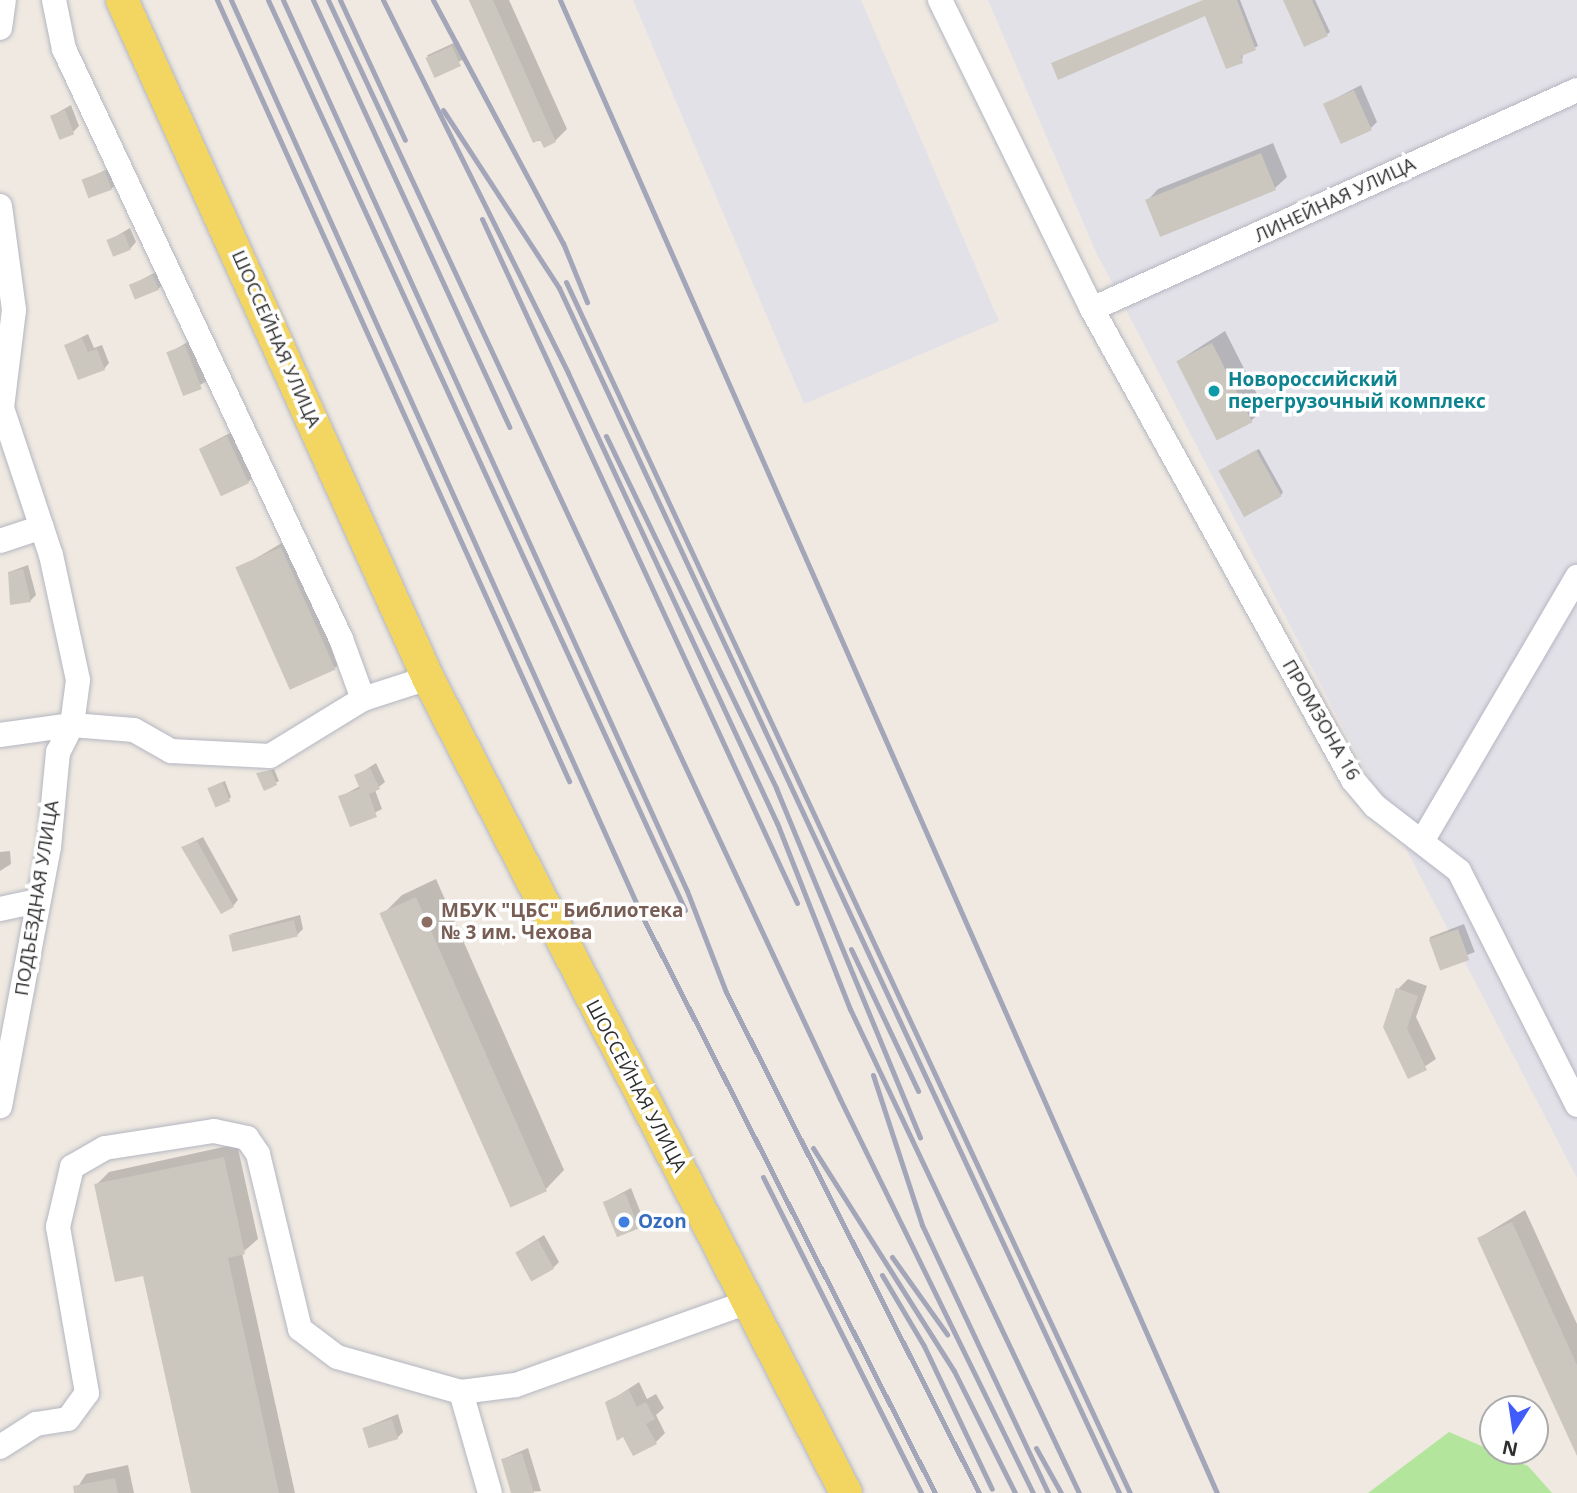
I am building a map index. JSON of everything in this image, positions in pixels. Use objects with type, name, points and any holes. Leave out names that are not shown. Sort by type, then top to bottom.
[{"type":"main road","name":"ШОССЕЙНАЯ УЛИЦА","points":[[122,0],[428,678],[560,944],[751,1301],[846,1493]]},
{"type":"street","points":[[0,28],[4,0]]},
{"type":"street","points":[[54,0],[64,49],[363,699]]},
{"type":"street","name":"ПРОМЗОНА 16","points":[[940,0],[1092,309],[1353,780],[1375,806],[1424,838],[1459,871],[1577,1105]]},
{"type":"street","name":"ЛИНЕЙНАЯ УЛИЦА","points":[[1092,309],[1577,90]]},
{"type":"street","name":"ПОДЪЕЗДНАЯ УЛИЦА","points":[[0,206],[14,310],[2,408],[42,527],[78,680],[72,725],[58,752],[37,901],[0,1106]]},
{"type":"street","points":[[0,541],[42,527]]},
{"type":"street","points":[[1424,838],[1577,577]]},
{"type":"street","points":[[0,736],[72,725],[134,730],[171,751],[270,756],[363,699],[428,678]]},
{"type":"street","points":[[0,909],[37,901]]},
{"type":"street","points":[[0,1447],[36,1424],[68,1419],[87,1393],[58,1227],[72,1167],[105,1148],[214,1131],[247,1138],[258,1154],[300,1329],[314,1346],[461,1392],[516,1385],[751,1301]]},
{"type":"street","points":[[461,1392],[490,1493]]},
{"type":"shaded area","points":[[633,0],[861,0],[999,321],[804,404]]},
{"type":"shaded area","points":[[988,0],[1577,0],[1577,1178],[1095,250]]},
{"type":"green space","points":[[1449,1432],[1479,1445],[1479,1465],[1526,1465],[1552,1493],[1368,1493]]},
{"type":"building","points":[[469,0],[493,0],[556,142],[544,148],[540,140],[533,143]]},
{"type":"building","points":[[1203,0],[1237,0],[1256,50],[1241,56],[1243,63],[1226,69],[1205,16],[1058,80],[1051,63]]},
{"type":"building","points":[[1283,0],[1312,0],[1328,36],[1304,47]]},
{"type":"building","points":[[452,46],[461,66],[434,78],[426,58]]},
{"type":"building","points":[[1354,90],[1372,130],[1341,144],[1323,104]]},
{"type":"building","points":[[65,110],[74,134],[59,140],[50,116]]},
{"type":"building","points":[[1261,153],[1276,190],[1160,237],[1145,200]]},
{"type":"building","points":[[105,171],[112,190],[88,198],[82,180]]},
{"type":"building","points":[[124,233],[131,250],[113,257],[106,240]]},
{"type":"building","points":[[153,275],[159,290],[135,300],[129,285]]},
{"type":"building","points":[[82,338],[88,352],[97,349],[105,370],[78,380],[64,345]]},
{"type":"building","name":"Новороссийский перегрузочный комплекс","points":[[1212,343],[1252,422],[1217,440],[1176,361]]},
{"type":"building","points":[[185,345],[202,389],[183,396],[166,352]]},
{"type":"building","points":[[227,436],[249,483],[221,496],[199,449]]},
{"type":"building","points":[[1256,450],[1282,496],[1244,517],[1218,471]]},
{"type":"building","points":[[281,547],[336,669],[290,690],[235,567]]},
{"type":"building","points":[[23,569],[31,602],[10,605],[8,572]]},
{"type":"building","points":[[370,768],[380,789],[369,794],[377,817],[350,827],[338,796],[360,789],[354,775]]},
{"type":"building","points":[[271,770],[277,785],[264,791],[256,773]]},
{"type":"building","points":[[222,782],[230,801],[215,808],[207,788]]},
{"type":"building","points":[[197,841],[234,907],[221,914],[181,847]]},
{"type":"building","points":[[416,897],[547,1191],[510,1207],[379,913]]},
{"type":"building","points":[[294,920],[298,937],[233,952],[229,935]]},
{"type":"building","points":[[1458,929],[1469,960],[1440,971],[1429,940]]},
{"type":"building","points":[[1396,988],[1418,996],[1407,1028],[1427,1070],[1408,1079],[1383,1027]]},
{"type":"building","points":[[224,1157],[245,1254],[228,1258],[279,1493],[191,1493],[143,1276],[115,1282],[94,1184]]},
{"type":"building","points":[[625,1193],[639,1228],[617,1237],[603,1202]]},
{"type":"building","points":[[1512,1222],[1577,1365],[1577,1456],[1477,1238]]},
{"type":"building","points":[[538,1240],[554,1269],[531,1281],[515,1253]]},
{"type":"building","points":[[629,1390],[637,1407],[646,1402],[655,1419],[646,1424],[657,1444],[633,1456],[623,1437],[617,1441],[605,1402]]},
{"type":"building","points":[[392,1419],[398,1439],[368,1448],[362,1428]]},
{"type":"building","points":[[522,1453],[534,1493],[511,1493],[501,1459]]},
{"type":"building","points":[[115,1478],[118,1493],[74,1493],[73,1486]]},
{"type":"railway","points":[[217,0],[569,781]]},
{"type":"railway","points":[[231,0],[642,916],[935,1493]]},
{"type":"railway","points":[[268,0],[685,910]]},
{"type":"railway","points":[[283,0],[687,891],[726,992],[979,1493]]},
{"type":"railway","points":[[313,0],[509,427]]},
{"type":"railway","points":[[328,0],[840,1099],[1033,1493]]},
{"type":"railway","points":[[340,0],[405,140]]},
{"type":"railway","points":[[383,0],[568,373],[777,823],[850,1009],[1079,1493]]},
{"type":"railway","points":[[433,0],[563,243],[587,302]]},
{"type":"railway","points":[[560,0],[1217,1493]]},
{"type":"railway","points":[[443,110],[559,288],[1119,1493]]},
{"type":"railway","points":[[482,219],[797,903]]},
{"type":"railway","points":[[566,282],[1130,1493]]},
{"type":"railway","points":[[606,436],[776,788],[920,1138]]},
{"type":"railway","points":[[851,949],[918,1091]]},
{"type":"railway","points":[[873,1075],[922,1225],[1048,1493]]},
{"type":"railway","points":[[813,1148],[954,1371],[1015,1493]]},
{"type":"railway","points":[[763,1177],[921,1493]]},
{"type":"railway","points":[[892,1257],[947,1334]]},
{"type":"railway","points":[[882,1275],[924,1346],[992,1489]]},
{"type":"railway","points":[[1036,1448],[1061,1493]]},
{"type":"place","name":"Новороссийский перегрузочный комплекс","points":[[1214,391]]},
{"type":"place","name":"МБУК \"ЦБС\" Библиотека № 3 им. Чехова","points":[[427,922]]},
{"type":"place","name":"Ozon","points":[[624,1222]]}]
